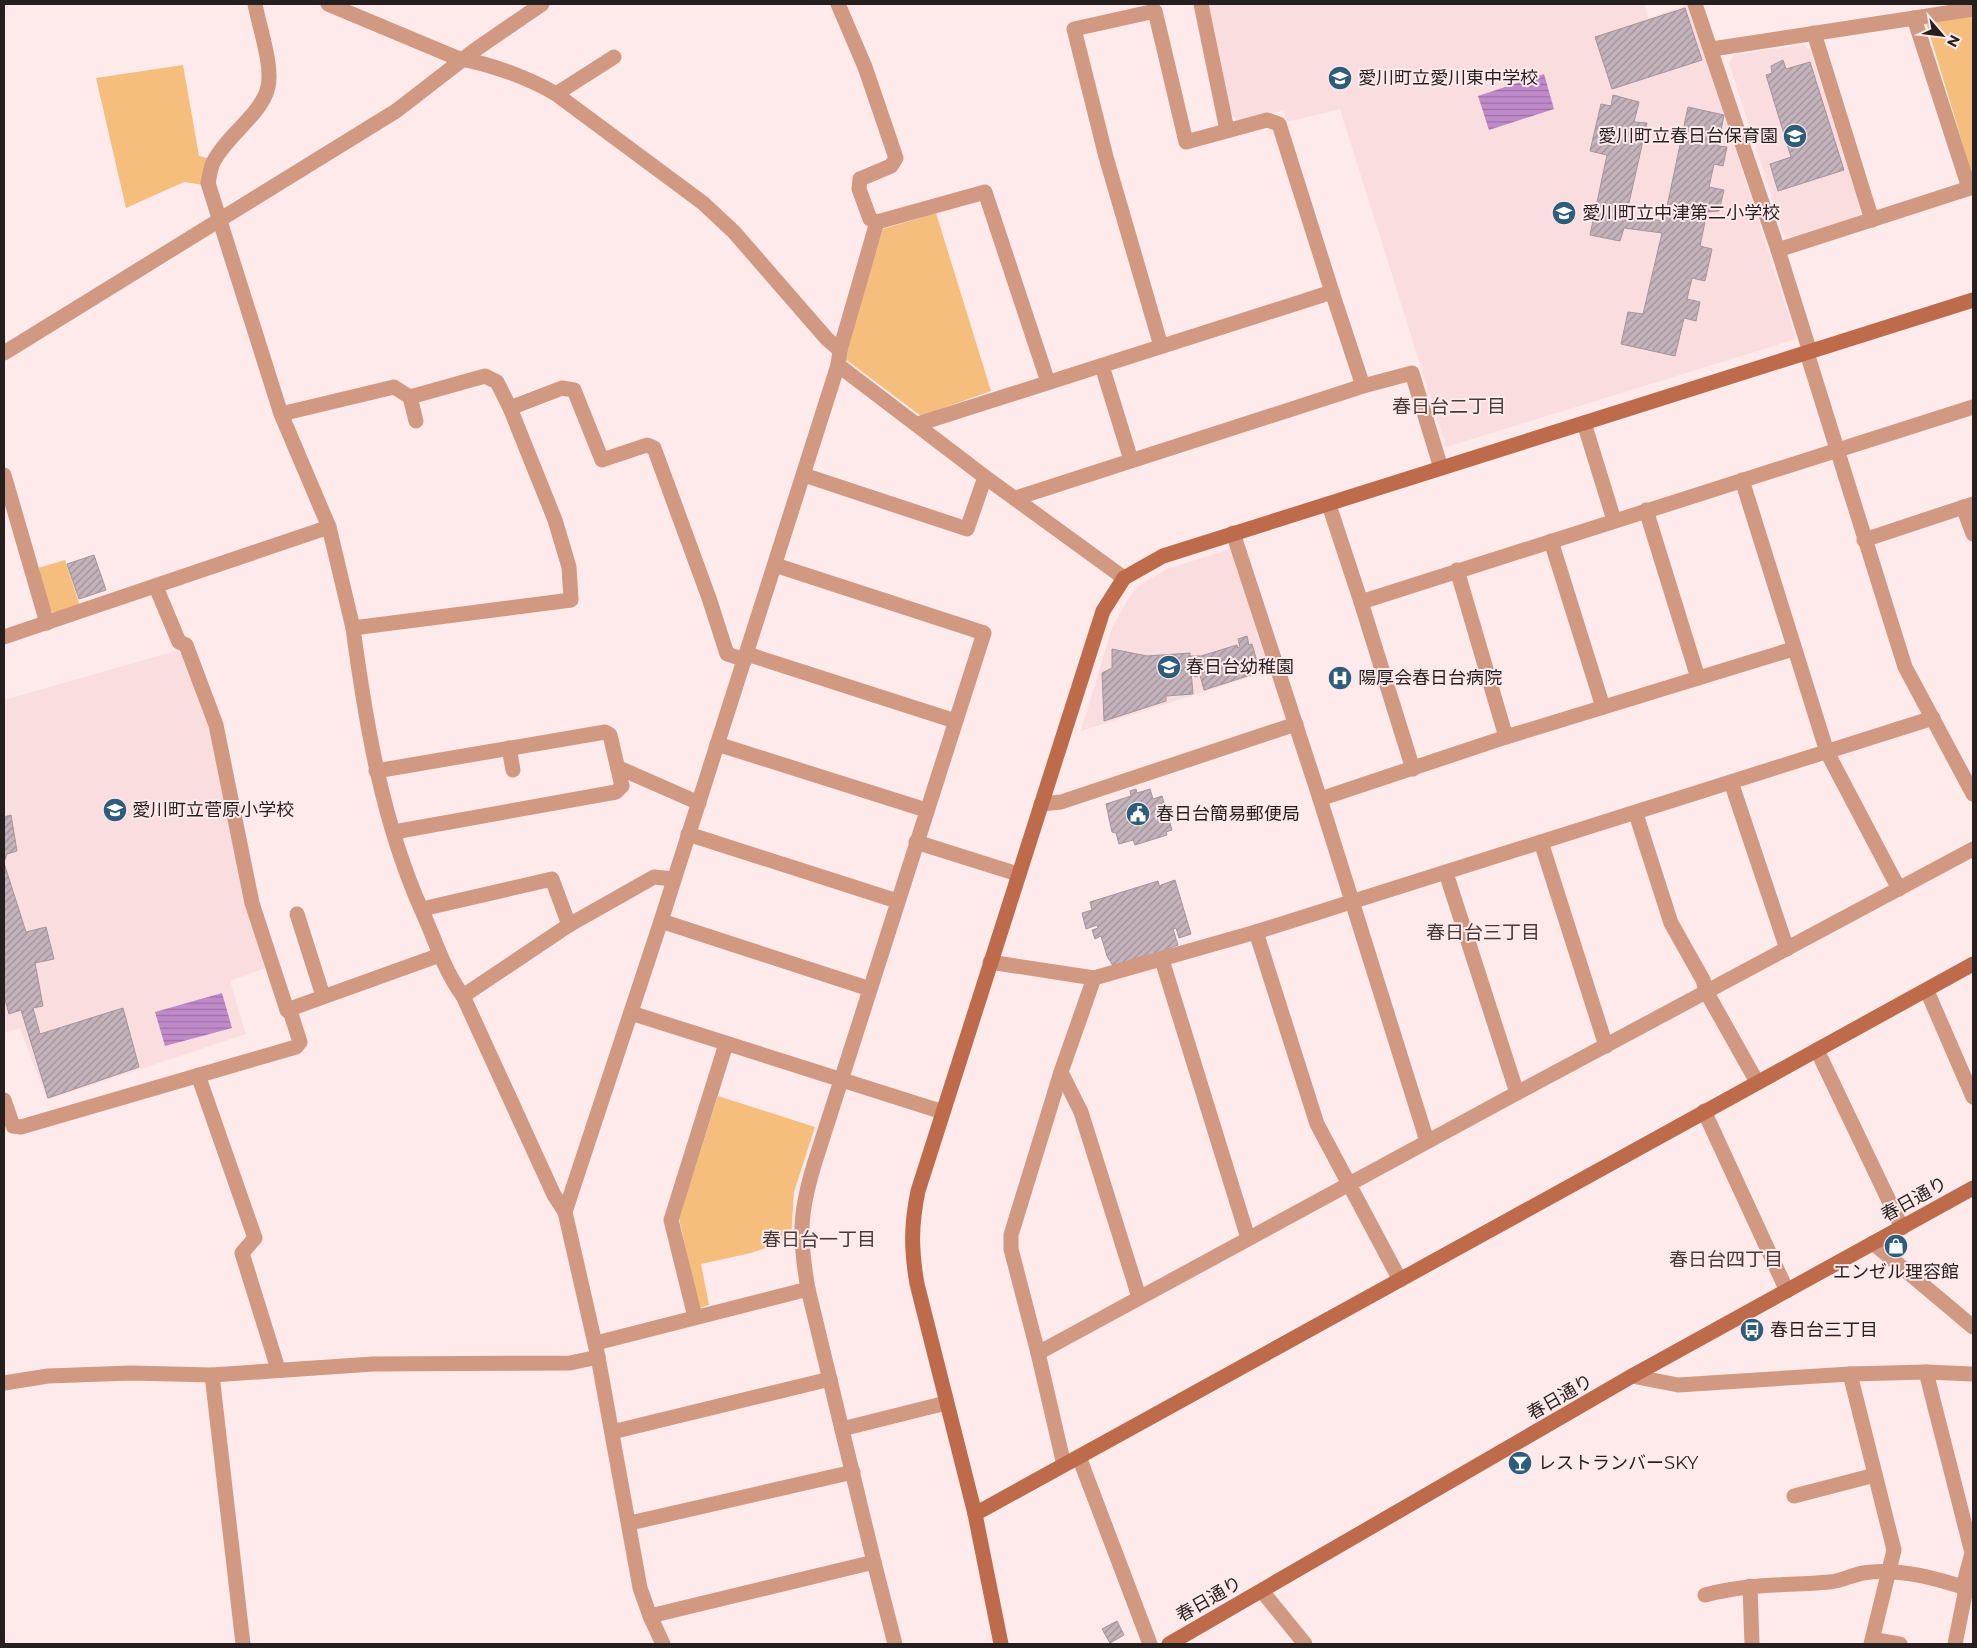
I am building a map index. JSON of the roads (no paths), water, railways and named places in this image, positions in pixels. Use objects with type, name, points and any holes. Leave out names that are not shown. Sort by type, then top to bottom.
[{"type":"street","points":[[254,4],[268,70],[269,86],[262,102],[223,146],[212,163],[208,183],[281,414],[329,527],[353,628],[367,728],[376,771],[387,814],[416,899],[440,955],[463,996],[554,1195],[565,1212],[597,1350],[630,1523],[640,1588],[663,1644]]},
{"type":"street","points":[[328,4],[465,59],[474,60],[541,85],[556,94],[703,203],[734,232],[827,338],[839,357],[918,424],[986,477],[1124,578]]},
{"type":"street","points":[[4,353],[396,111],[482,44],[542,4]]},
{"type":"street","points":[[838,4],[865,67],[896,158],[891,166],[860,179],[859,189],[870,219],[877,222],[985,192],[1048,382]]},
{"type":"street","points":[[1201,4],[1227,130]]},
{"type":"street","points":[[1696,4],[1778,250],[1836,450],[1905,667],[1973,794]]},
{"type":"street","points":[[1712,50],[1973,9]]},
{"type":"street","points":[[1161,346],[1106,157],[1074,29],[1156,11],[1186,142],[1267,120],[1279,124],[1363,386]]},
{"type":"street","points":[[1778,250],[1971,188],[1914,18]]},
{"type":"street","points":[[1814,33],[1872,220]]},
{"type":"street","points":[[556,94],[614,57]]},
{"type":"street","points":[[565,1212],[776,565],[839,357],[877,222]]},
{"type":"street","points":[[918,424],[1332,292]]},
{"type":"street","points":[[1001,1644],[975,1514],[916,1284],[911,1250],[912,1220],[918,1191],[1103,610],[1124,578],[1163,556],[1233,533],[1329,505],[1440,468],[1973,300]]},
{"type":"street","points":[[1102,366],[1130,460]]},
{"type":"street","points":[[1016,498],[1363,386],[1412,373],[1440,468]]},
{"type":"street","points":[[353,628],[575,606],[569,567],[548,523],[510,408],[497,382],[485,376],[410,397]]},
{"type":"street","points":[[281,414],[394,387],[410,397],[416,421]]},
{"type":"street","points":[[510,408],[562,388],[574,390],[602,460],[647,445],[654,448],[671,507],[710,598],[727,654],[746,657],[955,721]]},
{"type":"street","points":[[1360,602],[1973,407]]},
{"type":"street","points":[[1584,423],[1614,520]]},
{"type":"street","points":[[4,475],[47,623]]},
{"type":"street","points":[[804,475],[967,529],[986,477]]},
{"type":"street","points":[[1742,480],[1793,649],[1827,752],[1899,889]]},
{"type":"street","points":[[1329,505],[1413,769]]},
{"type":"street","points":[[1864,540],[1968,506],[1973,534]]},
{"type":"street","points":[[1646,510],[1698,678]]},
{"type":"street","points":[[4,637],[329,527]]},
{"type":"street","points":[[1233,533],[1320,799],[1427,1141]]},
{"type":"street","points":[[1551,541],[1603,707]]},
{"type":"street","points":[[776,565],[984,634],[840,1080],[804,1197],[800,1224],[802,1254],[808,1289],[894,1644]]},
{"type":"street","points":[[1457,570],[1506,737]]},
{"type":"street","points":[[4,1100],[13,1126],[21,1127],[296,1046],[300,1042],[292,1014],[287,1010],[252,903],[216,725],[186,645],[179,642],[156,587]]},
{"type":"street","points":[[1320,799],[1506,737],[1793,649]]},
{"type":"street","points":[[990,962],[1094,978],[1256,932],[1636,814],[1933,718]]},
{"type":"street","points":[[1041,804],[1061,802],[1296,724]]},
{"type":"street","points":[[376,771],[605,732],[610,735],[622,786],[616,792],[394,832]]},
{"type":"street","points":[[717,744],[926,810]]},
{"type":"street","points":[[509,748],[513,770]]},
{"type":"street","points":[[619,768],[699,803]]},
{"type":"street","points":[[1731,782],[1787,949]]},
{"type":"street","points":[[1636,814],[1671,923],[1702,980],[1706,992],[1757,1082]]},
{"type":"street","points":[[688,834],[897,901]]},
{"type":"street","points":[[916,842],[1018,874]]},
{"type":"street","points":[[1541,842],[1606,1046]]},
{"type":"street","points":[[1038,1353],[1427,1141],[1973,849]]},
{"type":"street","points":[[1446,873],[1517,1093]]},
{"type":"street","points":[[463,996],[569,925],[654,877],[673,879]]},
{"type":"street","points":[[422,910],[552,879],[569,925]]},
{"type":"street","points":[[296,914],[323,996]]},
{"type":"street","points":[[661,921],[870,989]]},
{"type":"street","points":[[1256,932],[1318,1124],[1400,1280]]},
{"type":"street","points":[[287,1010],[440,955]]},
{"type":"street","points":[[1162,960],[1248,1238]]},
{"type":"street","points":[[975,1514],[1973,964]]},
{"type":"street","points":[[1064,1465],[1011,1249],[1011,1235],[1061,1072],[1094,978]]},
{"type":"street","points":[[1927,990],[1973,1097]]},
{"type":"street","points":[[631,1013],[943,1112]]},
{"type":"street","points":[[695,1317],[671,1220],[726,1044]]},
{"type":"street","points":[[1817,1050],[1902,1228]]},
{"type":"street","points":[[1061,1072],[1081,1112],[1139,1297]]},
{"type":"street","points":[[198,1075],[255,1238],[242,1253],[278,1369]]},
{"type":"street","points":[[1704,1111],[1786,1291]]},
{"type":"street","name":"春日通り","points":[[1169,1644],[1632,1376],[1973,1188]]},
{"type":"street","points":[[1873,1244],[1973,1327]]},
{"type":"street","points":[[4,1383],[67,1376],[132,1373],[212,1375],[373,1364],[570,1363],[597,1350],[695,1317],[808,1289]]},
{"type":"street","points":[[1632,1376],[1678,1385],[1850,1374],[1926,1372],[1973,1374]]},
{"type":"street","points":[[1926,1372],[1972,1553],[1968,1589],[1965,1594],[1955,1644]]},
{"type":"street","points":[[1850,1374],[1894,1550],[1872,1641],[1900,1644]]},
{"type":"street","points":[[212,1375],[242,1644]]},
{"type":"street","points":[[612,1432],[830,1379]]},
{"type":"street","points":[[842,1429],[946,1403]]},
{"type":"street","points":[[1079,1457],[1150,1644]]},
{"type":"street","points":[[630,1523],[853,1472]]},
{"type":"street","points":[[1794,1496],[1875,1475]]},
{"type":"street","points":[[650,1616],[874,1562]]},
{"type":"street","points":[[1705,1595],[1736,1587],[1832,1582],[1864,1573],[1890,1572],[1909,1574],[1968,1589]]},
{"type":"street","points":[[1750,1586],[1752,1644]]},
{"type":"street","points":[[1262,1591],[1306,1644]]},
{"type":"place","name":"愛川町立愛川東中学校","points":[[1340,78]]},
{"type":"place","name":"愛川町立春日台保育園","points":[[1795,136]]},
{"type":"place","name":"愛川町立中津第二小学校","points":[[1564,213]]},
{"type":"place","name":"春日台幼稚園","points":[[1169,667]]},
{"type":"place","name":"陽厚会春日台病院","points":[[1340,678]]},
{"type":"place","name":"愛川町立菅原小学校","points":[[115,810]]},
{"type":"place","name":"春日台簡易郵便局","points":[[1138,814]]},
{"type":"place","name":"エンゼル理容館","points":[[1896,1246]]},
{"type":"place","name":"春日台三丁目","points":[[1752,1330]]},
{"type":"place","name":"レストランバーSKY","points":[[1520,1463]]},
{"type":"district","name":"春日台二丁目","points":[[1449,406]]},
{"type":"district","name":"春日台三丁目","points":[[1483,932]]},
{"type":"district","name":"春日台一丁目","points":[[819,1239]]},
{"type":"district","name":"春日台四丁目","points":[[1726,1259]]}]
